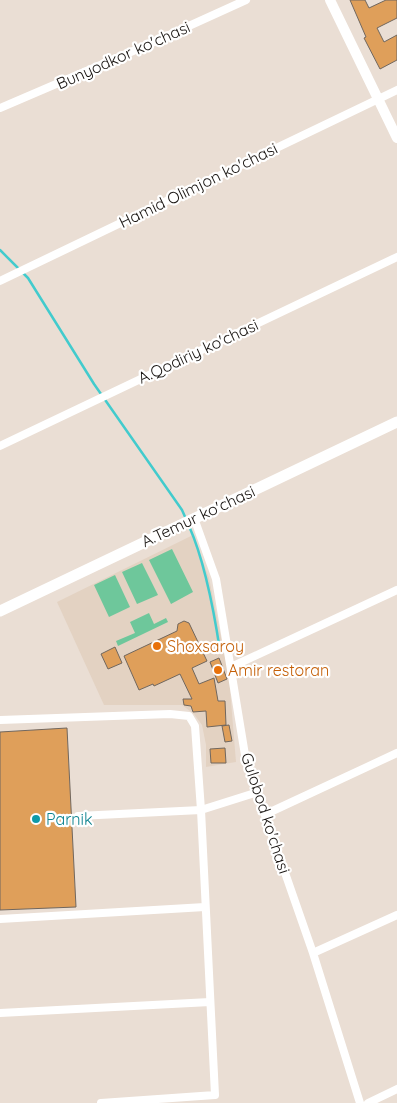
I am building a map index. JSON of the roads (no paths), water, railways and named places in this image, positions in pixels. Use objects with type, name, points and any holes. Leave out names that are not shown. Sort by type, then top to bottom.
[{"type":"main road","name":"A.Temur ko'chasi","points":[[0,611],[397,422]]},
{"type":"street","name":"Bunyodkor ko'chasi","points":[[0,108],[148,45],[246,0]]},
{"type":"street","points":[[330,0],[397,138]]},
{"type":"street","name":"Hamid Olimjon ko'chasi","points":[[0,281],[397,90]]},
{"type":"street","name":"A.Qodiriy ko'chasi","points":[[0,446],[397,257]]},
{"type":"street","name":"Gulobod ko'chasi","points":[[194,518],[216,579],[246,762],[266,814],[313,952],[360,1103]]},
{"type":"street","points":[[231,667],[397,590]]},
{"type":"street","points":[[0,720],[170,714],[189,716],[195,726],[215,1095],[101,1103]]},
{"type":"street","points":[[266,814],[397,753]]},
{"type":"street","points":[[78,816],[201,810],[258,792]]},
{"type":"street","points":[[0,919],[206,907]]},
{"type":"street","points":[[313,952],[397,914]]},
{"type":"street","points":[[0,1013],[210,1002]]},
{"type":"street","points":[[368,1103],[397,1089]]},
{"type":"waterway","points":[[0,250],[28,278],[94,384],[182,510],[186,519]]},
{"type":"waterway","points":[[189,526],[195,540],[212,603],[220,651]]},
{"type":"place","name":"Shoxsaroy","points":[[157,646]]},
{"type":"place","name":"Amir restoran","points":[[218,670]]},
{"type":"place","name":"Parnik","points":[[36,819]]}]
